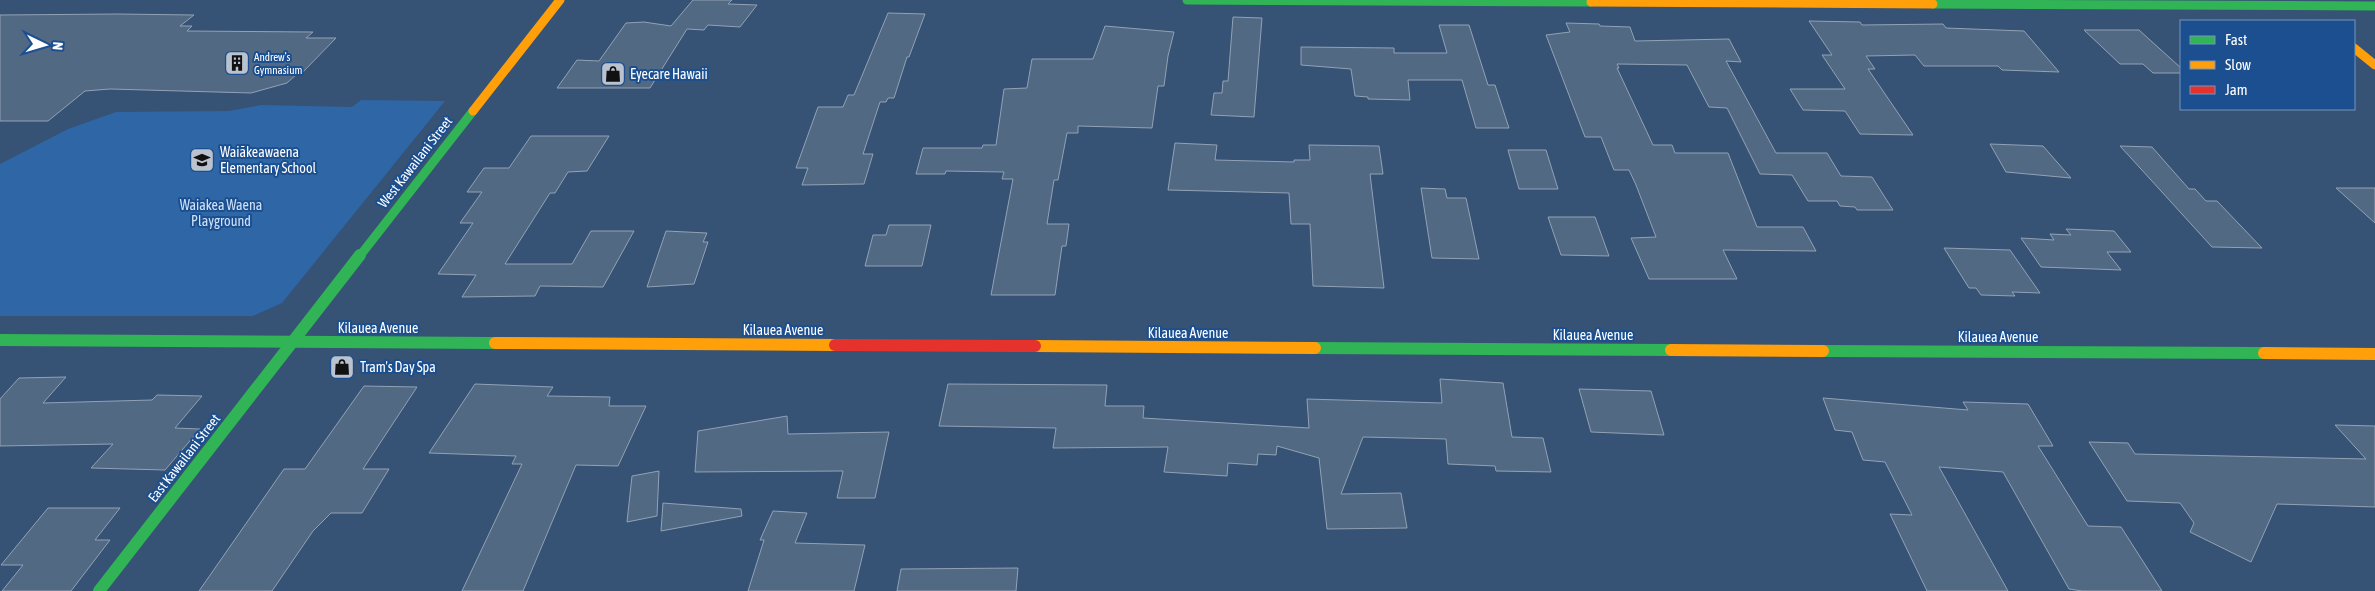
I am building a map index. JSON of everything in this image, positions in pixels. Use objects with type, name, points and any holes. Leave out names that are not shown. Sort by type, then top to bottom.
[{"type":"street","name":"West Kawailani Street","points":[[293,343],[560,0]]},
{"type":"street","points":[[1187,0],[2375,6]]},
{"type":"street","points":[[2298,5],[2312,16]]},
{"type":"street","points":[[2355,49],[2375,65]]},
{"type":"street","name":"Kilauea Avenue","points":[[0,340],[2375,354]]},
{"type":"street","name":"East Kawailani Street","points":[[99,591],[293,343]]},
{"type":"green space","name":"Waiakea Waena Playground","points":[[361,100],[445,101],[282,303],[253,316],[0,316],[0,164],[68,129],[116,112],[229,111],[261,105],[352,107]]},
{"type":"building","points":[[693,0],[732,0],[728,4],[757,5],[740,27],[708,25],[704,30],[687,29],[650,88],[557,88],[577,60],[599,61],[626,23],[644,22],[671,26]]},
{"type":"building","points":[[888,13],[925,14],[909,57],[907,57],[894,98],[888,98],[886,102],[880,102],[863,154],[873,154],[864,184],[802,185],[808,168],[796,168],[818,107],[843,107],[848,95],[854,95]]},
{"type":"building","points":[[0,15],[194,15],[180,26],[192,26],[187,31],[313,32],[306,38],[336,38],[302,73],[298,73],[287,83],[251,93],[110,89],[85,91],[48,121],[0,121]]},
{"type":"building","points":[[1233,17],[1262,18],[1254,117],[1211,115],[1214,93],[1222,93],[1223,81],[1228,81]]},
{"type":"building","points":[[1809,21],[1860,22],[1862,25],[1943,24],[1946,28],[2024,31],[2059,72],[2002,70],[1998,66],[1924,66],[1915,55],[1866,56],[1875,69],[1868,69],[1913,135],[1860,134],[1845,111],[1803,110],[1790,89],[1845,89],[1822,55],[1832,55]]},
{"type":"building","points":[[1566,23],[1630,27],[1635,41],[1729,39],[1741,62],[1726,61],[1776,153],[1827,153],[1841,176],[1872,177],[1893,210],[1857,210],[1855,207],[1840,206],[1837,201],[1808,201],[1792,175],[1760,174],[1727,108],[1709,107],[1687,65],[1617,64],[1619,68],[1617,68],[1653,145],[1672,145],[1675,153],[1728,153],[1757,227],[1803,227],[1816,251],[1723,250],[1737,279],[1649,279],[1631,238],[1656,237],[1636,185],[1629,170],[1614,170],[1601,137],[1585,137],[1546,35],[1570,32]]},
{"type":"building","points":[[1439,25],[1469,25],[1488,85],[1495,85],[1509,128],[1476,128],[1462,80],[1408,80],[1410,100],[1368,99],[1368,97],[1355,96],[1351,69],[1301,65],[1301,47],[1394,48],[1394,53],[1447,53]]},
{"type":"building","points":[[1105,26],[1174,32],[1168,56],[1164,86],[1158,86],[1152,128],[1078,126],[1078,133],[1067,133],[1058,180],[1054,180],[1047,224],[1069,224],[1066,246],[1062,246],[1055,295],[991,295],[1013,179],[1002,179],[1004,172],[946,171],[945,174],[916,174],[923,148],[982,148],[983,145],[996,145],[1004,89],[1027,88],[1032,59],[1093,59]]},
{"type":"building","points":[[2084,30],[2139,30],[2180,67],[2180,73],[2153,73],[2143,64],[2120,64]]},
{"type":"building","points":[[531,136],[609,136],[587,171],[568,172],[555,193],[550,193],[505,264],[572,264],[591,231],[634,231],[603,287],[540,286],[535,296],[462,297],[476,275],[438,274],[473,223],[460,223],[482,192],[467,192],[484,168],[509,168]]},
{"type":"building","points":[[1175,143],[1217,145],[1215,160],[1294,162],[1294,160],[1310,160],[1309,145],[1379,146],[1383,174],[1370,174],[1384,288],[1313,286],[1310,224],[1291,224],[1289,193],[1168,190]]},
{"type":"building","points":[[1990,144],[2043,146],[2071,178],[2006,172]]},
{"type":"building","points":[[2120,146],[2152,147],[2189,189],[2195,189],[2206,201],[2217,201],[2262,248],[2212,247]]},
{"type":"building","points":[[1508,150],[1546,150],[1558,189],[1519,189]]},
{"type":"building","points":[[1421,188],[1445,189],[1447,198],[1466,198],[1479,259],[1432,258]]},
{"type":"building","points":[[2336,188],[2375,188],[2375,223]]},
{"type":"building","points":[[1548,217],[1595,217],[1609,256],[1561,255]]},
{"type":"building","points":[[889,225],[931,225],[922,266],[865,266],[873,235],[886,235]]},
{"type":"building","points":[[2066,229],[2114,231],[2131,252],[2107,252],[2121,270],[2041,267],[2021,238],[2054,240],[2050,234],[2071,235]]},
{"type":"building","points":[[666,231],[707,233],[703,242],[708,242],[694,284],[647,287]]},
{"type":"building","points":[[1944,248],[2010,250],[2040,293],[2012,292],[2015,296],[1981,295],[1976,288],[1969,288]]},
{"type":"building","points":[[66,377],[43,403],[152,400],[157,395],[202,396],[175,428],[200,429],[165,470],[91,468],[113,444],[0,446],[0,399],[19,378]]},
{"type":"building","points":[[1440,379],[1503,383],[1512,437],[1543,438],[1551,472],[1496,471],[1495,466],[1448,464],[1446,439],[1363,437],[1341,494],[1401,493],[1407,528],[1327,529],[1319,458],[1277,446],[1276,455],[1258,454],[1257,465],[1228,463],[1227,476],[1164,472],[1168,447],[1053,448],[1056,428],[939,426],[948,384],[1107,385],[1105,406],[1144,406],[1143,418],[1309,428],[1307,399],[1442,403]]},
{"type":"building","points":[[475,384],[553,387],[547,396],[610,397],[609,406],[646,406],[618,466],[576,465],[523,591],[462,591],[522,464],[512,464],[516,456],[429,453]]},
{"type":"building","points":[[364,386],[417,387],[363,469],[389,469],[362,513],[331,513],[313,531],[272,591],[199,591],[284,469],[305,469]]},
{"type":"building","points":[[1579,389],[1651,391],[1664,435],[1591,432]]},
{"type":"building","points":[[1823,398],[1968,410],[1963,402],[2028,404],[2053,446],[2038,446],[2088,526],[2121,527],[2162,591],[2082,591],[2069,589],[2003,472],[1939,467],[2008,591],[1927,591],[1890,514],[1912,515],[1885,462],[1863,460],[1852,432],[1835,430]]},
{"type":"building","points":[[787,416],[788,434],[889,432],[875,498],[837,498],[843,471],[695,472],[698,431]]},
{"type":"building","points":[[2335,425],[2375,426],[2375,507],[2277,504],[2251,562],[2190,532],[2194,523],[2180,503],[2127,501],[2089,442],[2128,443],[2135,454],[2366,459]]},
{"type":"building","points":[[659,471],[657,516],[627,522],[632,476]]},
{"type":"building","points":[[663,503],[741,509],[742,516],[661,531]]},
{"type":"building","points":[[48,508],[120,508],[95,540],[110,540],[71,591],[2,591],[23,565],[1,565]]},
{"type":"building","points":[[773,511],[807,513],[795,543],[865,545],[854,591],[748,591],[764,540],[760,540]]},
{"type":"building","points":[[1018,568],[1016,591],[897,591],[901,569]]},
{"type":"traffic: fast","points":[[1187,0],[1591,2]]},
{"type":"traffic: fast","points":[[1933,4],[2375,6]]},
{"type":"traffic: fast","points":[[99,591],[473,111]]},
{"type":"traffic: fast","points":[[0,340],[495,343]]},
{"type":"traffic: fast","points":[[1315,348],[1671,350]]},
{"type":"traffic: fast","points":[[1823,351],[2264,353]]},
{"type":"traffic: slow","points":[[473,111],[560,0]]},
{"type":"traffic: slow","points":[[1591,2],[1933,4]]},
{"type":"traffic: slow","points":[[2355,49],[2375,65]]},
{"type":"traffic: slow","points":[[495,343],[835,345]]},
{"type":"traffic: slow","points":[[1035,346],[1315,348]]},
{"type":"traffic: slow","points":[[1671,350],[1823,351]]},
{"type":"traffic: slow","points":[[2264,353],[2375,354]]},
{"type":"traffic: jam","points":[[835,345],[1035,346]]},
{"type":"place","name":"Andrew’s Gymnasium","points":[[237,63]]},
{"type":"place","name":"Eyecare Hawaii","points":[[613,74]]},
{"type":"place","name":"Waiākeawaena Elementary School","points":[[202,160]]},
{"type":"place","name":"Tram's Day Spa","points":[[342,367]]}]
